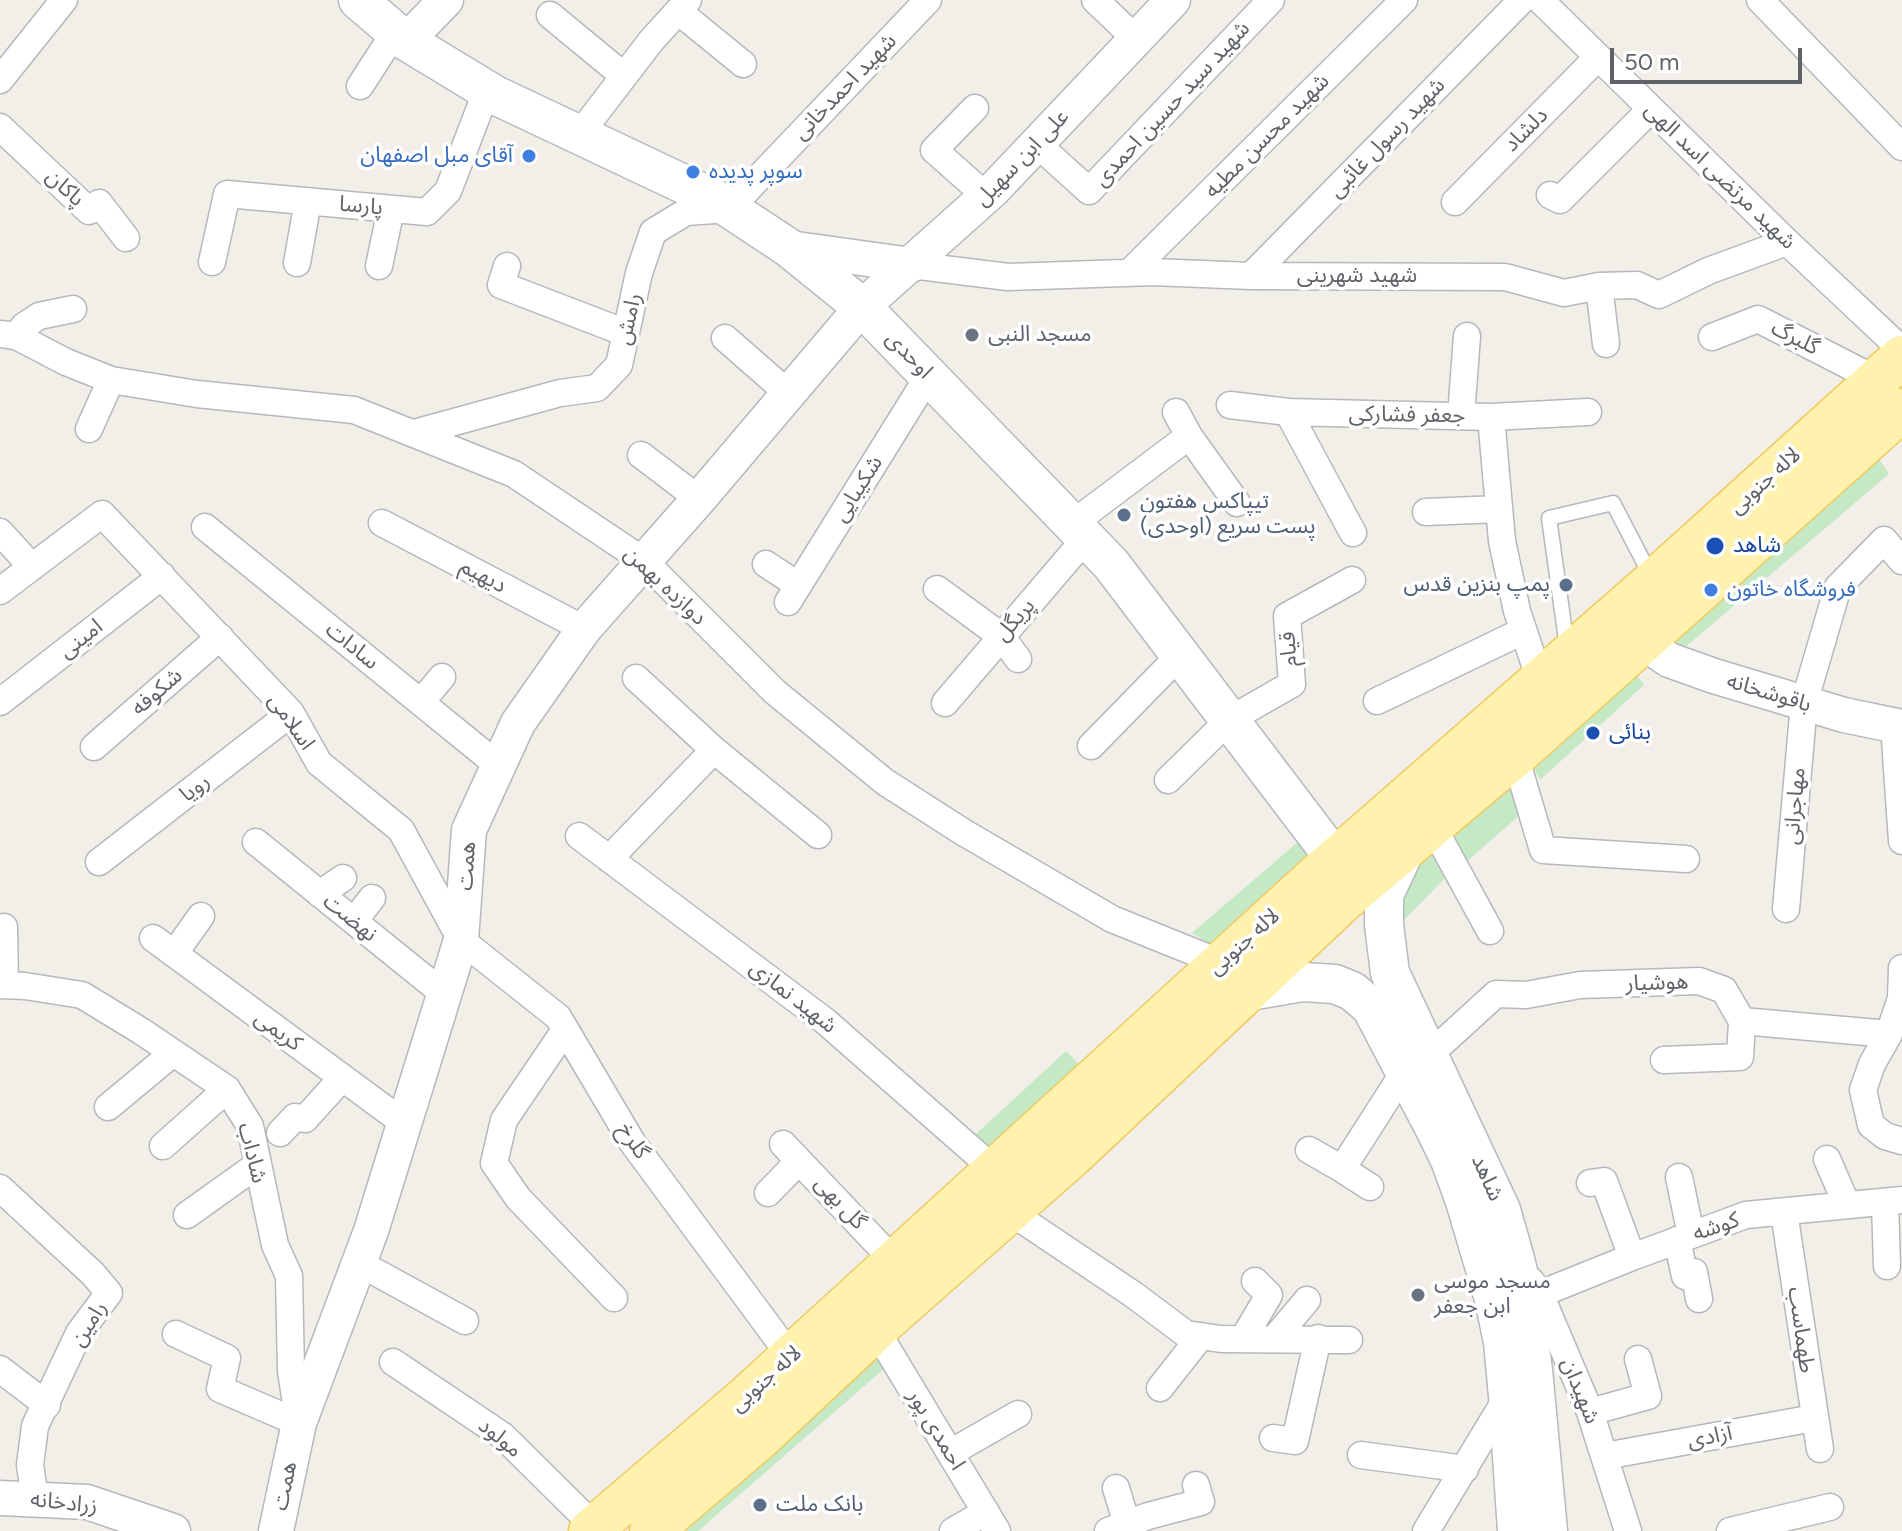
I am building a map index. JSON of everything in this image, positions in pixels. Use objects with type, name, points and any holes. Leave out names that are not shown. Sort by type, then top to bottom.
[{"type":"main road","name":"اوحدی","points":[[358,0],[401,37],[487,90],[715,199],[789,248],[862,307],[1111,564],[1335,859]]},
{"type":"main road","name":"لاله جنوبی","points":[[650,1531],[755,1443],[876,1330],[1072,1156],[1233,978],[1335,859],[1896,374]]},
{"type":"main road","name":"لاله جنوبی","points":[[593,1529],[743,1400],[996,1171],[1233,978],[1344,900],[1515,756],[1643,642],[1896,374]]},
{"type":"main road","name":"شاهد","points":[[1420,835],[1384,895],[1390,973],[1416,1063],[1465,1201],[1494,1299],[1503,1342],[1517,1531]]},
{"type":"main road","name":"شاهد","points":[[1233,978],[1335,984],[1352,991],[1371,1007],[1416,1063],[1501,1210],[1523,1293],[1548,1531]]},
{"type":"main road","points":[[743,1400],[729,1426],[728,1437],[737,1446],[755,1443]]},
{"type":"main road","points":[[642,1487],[663,1488],[666,1492],[666,1506],[650,1531]]},
{"type":"street","points":[[360,86],[401,37],[446,0]]},
{"type":"street","name":"شهید احمدخانی","points":[[729,209],[928,0]]},
{"type":"street","points":[[1095,0],[1136,39]]},
{"type":"street","name":"علی ابن سهیل","points":[[862,307],[986,196],[1173,0]]},
{"type":"street","name":"شهید سید حسین احمدی","points":[[1037,144],[1089,191],[1271,0]]},
{"type":"street","name":"شهید محسن مطیه","points":[[1129,273],[1404,0]]},
{"type":"street","name":"شهید رسول غائبی","points":[[1251,276],[1522,0]]},
{"type":"street","name":"شهید مرتضی اسد الهی","points":[[1540,0],[1787,242],[1896,374]]},
{"type":"street","points":[[1760,0],[1902,147]]},
{"type":"street","points":[[0,80],[52,5]]},
{"type":"street","points":[[579,135],[683,6],[743,64]]},
{"type":"street","points":[[550,15],[624,76]]},
{"type":"street","name":"دلشاد","points":[[1455,202],[1598,57]]},
{"type":"street","name":"پارسا","points":[[212,262],[227,194],[427,212],[448,191],[487,90]]},
{"type":"street","points":[[975,108],[934,150],[986,196]]},
{"type":"street","points":[[1550,195],[1560,200],[1651,109]]},
{"type":"street","name":"پاکان","points":[[0,127],[89,211],[99,203],[126,238]]},
{"type":"street","points":[[297,263],[308,201]]},
{"type":"street","points":[[379,266],[391,209]]},
{"type":"street","name":"رامش","points":[[414,433],[560,393],[597,388],[619,365],[639,273],[653,232],[686,212],[729,209]]},
{"type":"street","name":"شهید شهرینی","points":[[911,265],[1008,277],[1129,273],[1505,277],[1564,293],[1599,286],[1637,285],[1659,295],[1708,271],[1787,242]]},
{"type":"street","points":[[789,248],[911,265]]},
{"type":"street","points":[[507,266],[501,285],[626,333]]},
{"type":"street","points":[[1599,286],[1606,344]]},
{"type":"street","name":"همت","points":[[276,1531],[299,1423],[359,1263],[461,940],[469,830],[518,723],[584,629],[862,307]]},
{"type":"street","points":[[8,335],[39,316],[73,309]]},
{"type":"street","name":"گلبرگ","points":[[1712,337],[1758,319],[1896,374]]},
{"type":"street","name":"دوازده بهمن","points":[[8,335],[111,380],[197,394],[354,410],[514,474],[644,561],[775,692],[885,782],[963,832],[1112,919],[1233,978]]},
{"type":"street","points":[[1461,416],[1467,336]]},
{"type":"street","points":[[725,338],[789,394]]},
{"type":"street","name":"شکیبایی","points":[[766,564],[793,593],[929,375]]},
{"type":"street","points":[[89,429],[111,380]]},
{"type":"street","name":"جعفر فشارکی","points":[[1230,405],[1288,412],[1491,417],[1502,541],[1517,611],[1523,631],[1554,668]]},
{"type":"street","points":[[1176,412],[1189,436],[1237,503]]},
{"type":"street","points":[[1288,412],[1353,533]]},
{"type":"street","points":[[1491,417],[1588,412]]},
{"type":"street","name":"پریگل","points":[[945,703],[981,673],[1001,636],[1079,531],[1189,436]]},
{"type":"street","points":[[641,455],[699,499]]},
{"type":"street","points":[[1426,512],[1499,509]]},
{"type":"street","name":"اسلامی","points":[[32,567],[102,514],[291,713],[319,763],[401,830],[461,940]]},
{"type":"street","name":"دیهیم","points":[[382,523],[584,629]]},
{"type":"street","name":"سادات","points":[[205,527],[499,766]]},
{"type":"street","points":[[0,532],[32,567],[0,591]]},
{"type":"street","name":"مهاجرانی","points":[[1786,909],[1804,703],[1838,587],[1884,540],[1902,561]]},
{"type":"street","name":"امینی","points":[[0,702],[162,576]]},
{"type":"street","name":"قیام","points":[[1229,720],[1292,684],[1287,616],[1352,580]]},
{"type":"street","points":[[937,589],[1001,636],[1018,659]]},
{"type":"street","points":[[1377,701],[1523,631]]},
{"type":"street","name":"شکوفه","points":[[94,747],[220,637]]},
{"type":"street","name":"باقوشخانه","points":[[1643,642],[1669,660],[1804,703],[1898,726]]},
{"type":"street","points":[[1091,746],[1180,655]]},
{"type":"street","points":[[421,702],[442,677]]},
{"type":"street","points":[[636,678],[714,750],[818,835]]},
{"type":"street","name":"رویا","points":[[99,862],[291,713]]},
{"type":"street","points":[[1168,780],[1229,720]]},
{"type":"street","points":[[1898,726],[1902,841]]},
{"type":"street","points":[[609,859],[714,750]]},
{"type":"street","points":[[1515,756],[1543,850],[1686,859]]},
{"type":"street","points":[[1420,835],[1490,931]]},
{"type":"street","name":"شهید نمازی","points":[[579,836],[825,1021],[996,1171]]},
{"type":"street","name":"نهضت","points":[[256,842],[444,994]]},
{"type":"street","points":[[320,894],[343,878]]},
{"type":"street","points":[[354,921],[372,898]]},
{"type":"street","points":[[174,954],[201,916]]},
{"type":"street","points":[[2,985],[4,927]]},
{"type":"street","name":"کریمی","points":[[153,938],[404,1123]]},
{"type":"street","name":"گلرخ","points":[[461,940],[558,1017],[632,1142],[791,1357]]},
{"type":"street","points":[[1902,968],[1901,998],[1891,1043],[1872,1064],[1863,1090],[1871,1125],[1885,1136],[1902,1141]]},
{"type":"street","name":"هوشیار","points":[[1342,1169],[1416,1063],[1496,994],[1526,995],[1580,985],[1699,981],[1724,990],[1742,1021]]},
{"type":"street","name":"شاداب","points":[[2,985],[82,995],[227,1089],[250,1126],[275,1245],[289,1276],[291,1371],[299,1423]]},
{"type":"street","points":[[1664,1060],[1740,1057],[1742,1021],[1891,1043]]},
{"type":"street","points":[[565,1030],[504,1120],[494,1163],[518,1198],[614,1298]]},
{"type":"street","points":[[108,1107],[173,1053]]},
{"type":"street","points":[[280,1133],[295,1117],[305,1119],[342,1078]]},
{"type":"street","points":[[163,1146],[227,1089]]},
{"type":"street","points":[[1309,1150],[1370,1187]]},
{"type":"street","name":"گل بهی","points":[[768,1193],[791,1152],[896,1263]]},
{"type":"street","points":[[1827,1159],[1847,1205]]},
{"type":"street","points":[[187,1215],[257,1165]]},
{"type":"street","points":[[1679,1177],[1685,1276],[1694,1272],[1699,1299]]},
{"type":"street","points":[[1590,1183],[1604,1181],[1632,1257]]},
{"type":"street","name":"رامین","points":[[0,1188],[93,1274],[109,1293],[79,1333],[35,1426],[30,1465],[35,1499]]},
{"type":"street","points":[[1887,1266],[1894,1201]]},
{"type":"street","name":"کوشه","points":[[1540,1294],[1746,1215],[1894,1201]]},
{"type":"street","points":[[1009,1211],[1186,1334],[1221,1339],[1349,1340]]},
{"type":"street","name":"طهماسب","points":[[1784,1212],[1820,1449]]},
{"type":"street","name":"شهیدان","points":[[1515,1259],[1540,1294],[1590,1412],[1628,1531]]},
{"type":"street","points":[[359,1263],[465,1321]]},
{"type":"street","points":[[1243,1339],[1269,1295],[1255,1281]]},
{"type":"street","points":[[1275,1338],[1307,1300]]},
{"type":"street","name":"احمدی پور","points":[[876,1330],[991,1522]]},
{"type":"street","points":[[176,1334],[227,1358],[220,1389],[299,1423]]},
{"type":"street","points":[[1160,1388],[1201,1336]]},
{"type":"street","points":[[1273,1438],[1295,1441],[1318,1338]]},
{"type":"street","points":[[1590,1412],[1648,1396],[1638,1359]]},
{"type":"street","name":"مولود","points":[[393,1362],[503,1436],[593,1529]]},
{"type":"street","points":[[0,1369],[47,1405]]},
{"type":"street","points":[[1426,1531],[1508,1396]]},
{"type":"street","points":[[950,1453],[1018,1414]]},
{"type":"street","name":"آزادی","points":[[1605,1456],[1814,1418]]},
{"type":"street","points":[[1360,1456],[1465,1469]]},
{"type":"street","points":[[1116,1488],[1118,1527],[1161,1522],[1201,1502],[1196,1485]]},
{"type":"street","name":"زرادخانه","points":[[0,1498],[87,1502],[173,1531]]},
{"type":"street","points":[[1730,1531],[1830,1507]]},
{"type":"street","points":[[953,1531],[991,1522]]},
{"type":"lane","points":[[1554,668],[1549,518],[1613,503],[1654,581]]},
{"type":"green space","points":[[1873,450],[1889,474],[1683,649],[1668,635]]},
{"type":"green space","points":[[1631,667],[1644,685],[1540,780],[1529,759]]},
{"type":"green space","points":[[1513,775],[1522,813],[1464,864],[1447,828]]},
{"type":"green space","points":[[1298,842],[1316,863],[1218,949],[1192,933]]},
{"type":"green space","points":[[1433,844],[1448,875],[1402,922],[1401,904],[1411,862]]},
{"type":"green space","points":[[1066,1051],[1082,1068],[992,1151],[976,1134]]},
{"type":"green space","points":[[874,1347],[886,1367],[698,1531],[667,1531]]},
{"type":"place","name":"آقای مبل اصفهان","points":[[529,156]]},
{"type":"place","name":"سوپر پدیده","points":[[693,172]]},
{"type":"place","name":"مسجد النبی","points":[[972,335]]},
{"type":"place","name":"تیپاکس هفتون (اوحدی) پست سریع","points":[[1124,515]]},
{"type":"place","name":"شاهد","points":[[1715,546]]},
{"type":"place","name":"پمپ بنزین قدس","points":[[1566,585]]},
{"type":"place","name":"فروشگاه خاتون","points":[[1711,590]]},
{"type":"place","name":"بنائی","points":[[1593,733]]},
{"type":"place","name":"مسجد موسی ابن جعفر","points":[[1418,1295]]},
{"type":"place","name":"بانک ملت","points":[[760,1505]]}]
